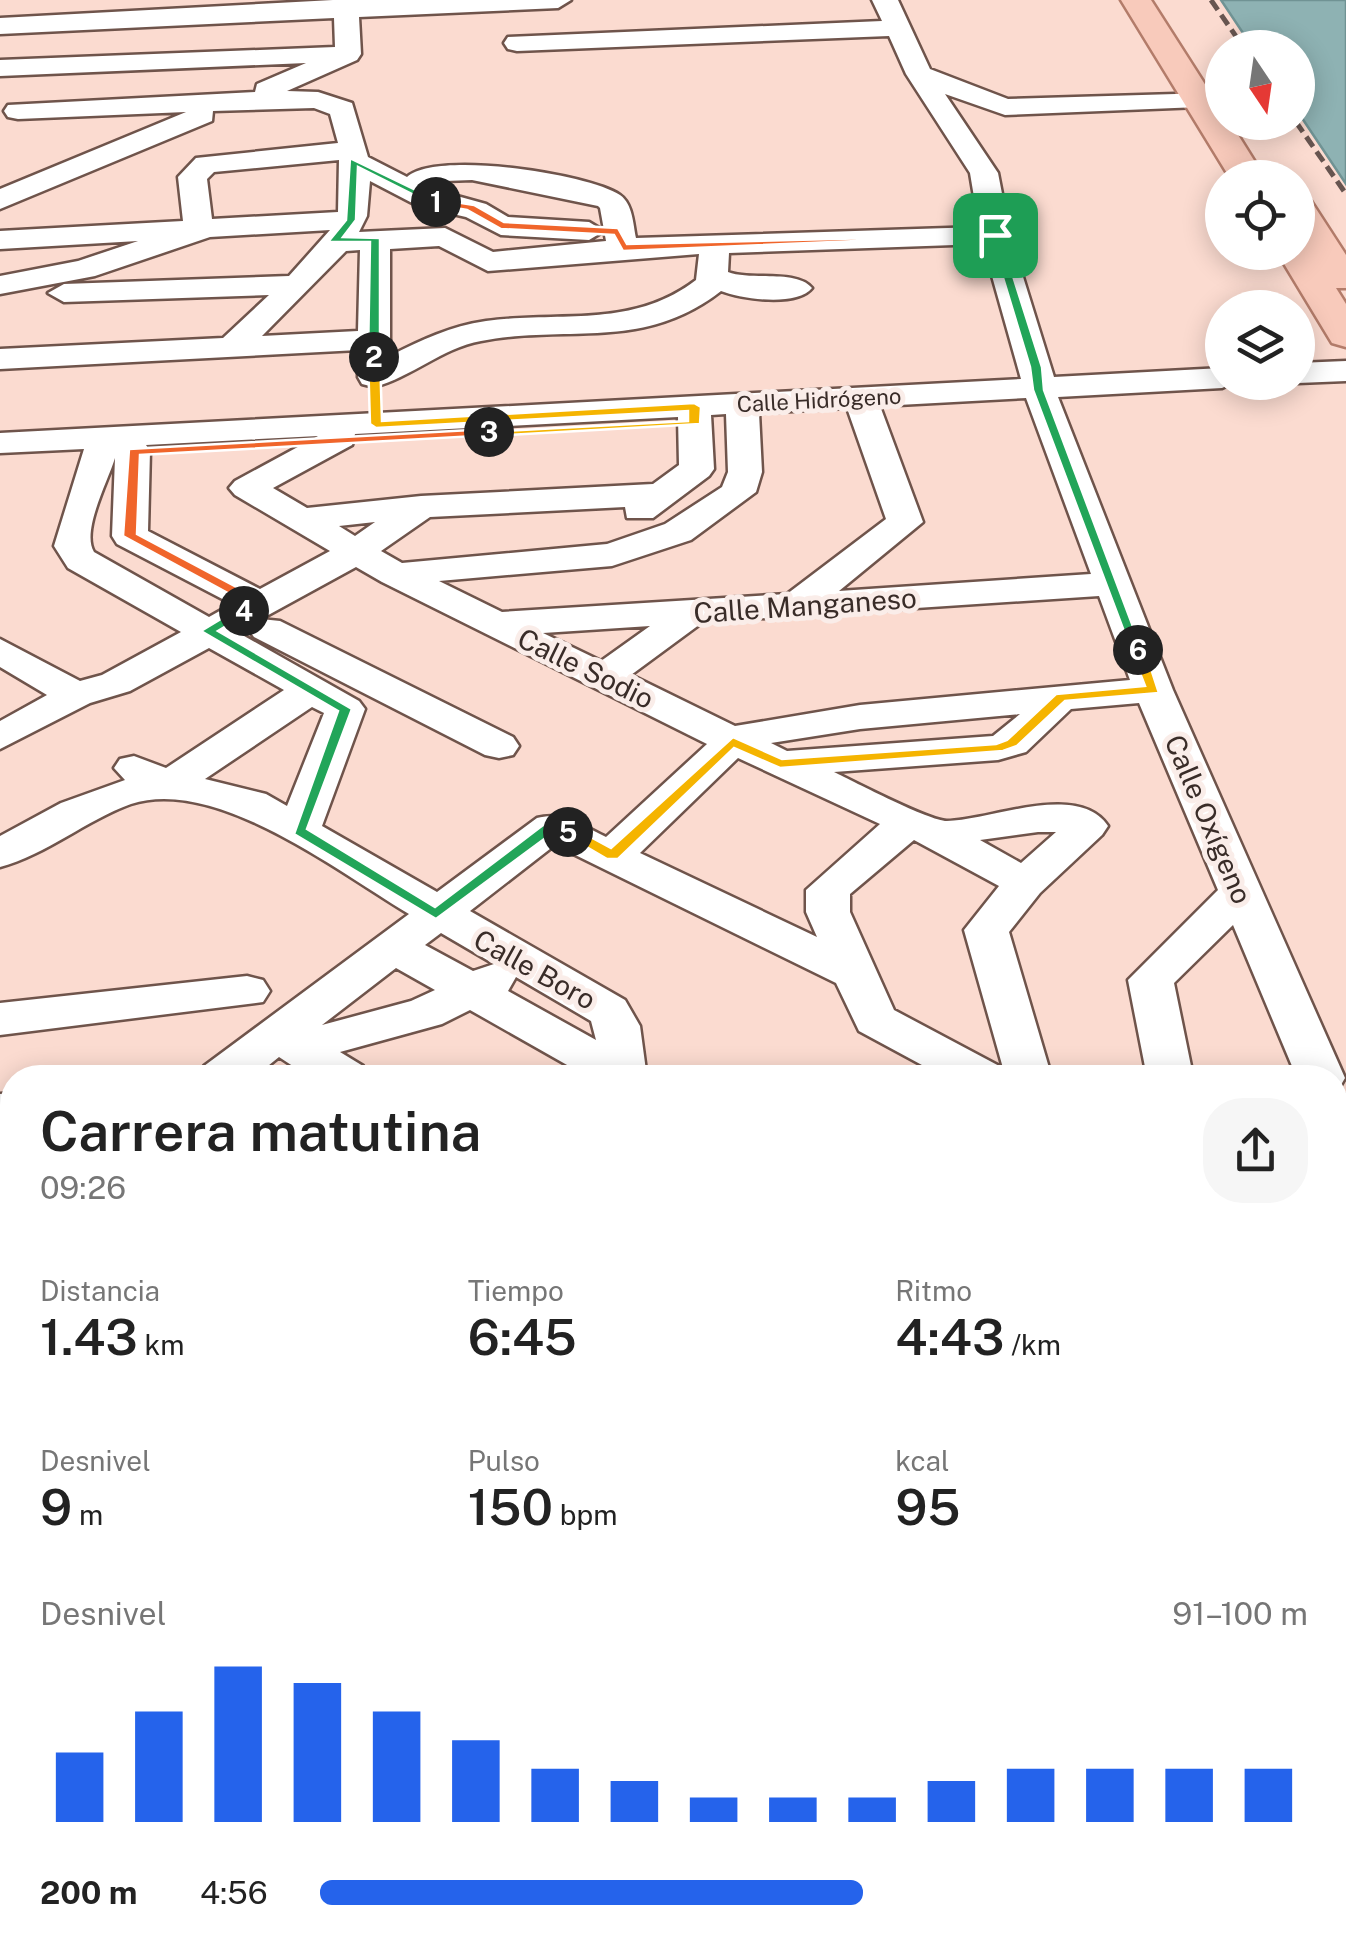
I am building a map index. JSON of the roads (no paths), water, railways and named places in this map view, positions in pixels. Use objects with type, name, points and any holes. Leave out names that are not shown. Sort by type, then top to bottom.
[{"type":"main road","points":[[1136,0],[1205,87]]},
{"type":"main road","points":[[1164,0],[1205,83]]},
{"type":"main road","points":[[1315,236],[1346,285]]},
{"type":"main road","points":[[1305,270],[1346,335]]},
{"type":"street","points":[[0,5],[16,0]]},
{"type":"street","points":[[146,18],[188,0]]},
{"type":"street","points":[[0,26],[346,5],[558,0]]},
{"type":"street","points":[[346,5],[348,54]]},
{"type":"street","points":[[828,5],[892,19]]},
{"type":"street","points":[[517,43],[892,19]]},
{"type":"street","name":"Calle Oxígeno","points":[[892,19],[920,74],[984,173],[995,235],[1036,367],[1038,390],[1150,680],[1315,1065]]},
{"type":"street","points":[[6,118],[43,95],[63,64],[80,22]]},
{"type":"street","points":[[0,68],[348,54]]},
{"type":"street","points":[[0,200],[330,65],[348,54]]},
{"type":"street","points":[[920,74],[1004,107],[1205,95]]},
{"type":"street","points":[[6,118],[52,120],[74,108],[238,101],[335,103],[346,120],[352,155],[353,233],[373,340],[376,424]]},
{"type":"street","points":[[199,230],[192,177],[199,168],[241,158],[352,155],[428,200],[476,210],[501,226],[621,240],[714,261],[995,235]]},
{"type":"street","points":[[410,190],[415,180],[430,173],[494,174],[612,202],[621,240]]},
{"type":"street","points":[[0,285],[84,269],[199,230]]},
{"type":"street","points":[[0,240],[199,230],[445,237],[488,262],[621,240]]},
{"type":"street","points":[[232,346],[353,233]]},
{"type":"street","points":[[714,261],[739,287],[796,288]]},
{"type":"street","points":[[374,377],[435,346],[481,332],[644,322],[705,289],[714,261]]},
{"type":"street","points":[[0,295],[288,293]]},
{"type":"street","points":[[288,293],[320,342]]},
{"type":"street","points":[[0,359],[373,340]]},
{"type":"street","points":[[1315,372],[1346,371]]},
{"type":"street","name":"Calle Hidrógeno","points":[[0,443],[103,449],[376,424],[694,416],[742,404],[1205,379]]},
{"type":"street","points":[[794,607],[901,528],[904,512],[860,398]]},
{"type":"street","points":[[395,574],[574,559],[648,546],[724,505],[738,492],[744,472],[742,404]]},
{"type":"street","points":[[0,457],[694,416],[698,469],[574,559]]},
{"type":"street","name":"Calle Sodio","points":[[340,438],[248,488],[395,574],[604,677],[760,745],[1025,883]]},
{"type":"street","points":[[103,449],[72,546],[81,560],[235,616],[499,746]]},
{"type":"street","points":[[103,449],[130,536],[235,616],[345,709],[299,831]]},
{"type":"street","points":[[304,520],[420,507],[662,494]]},
{"type":"street","points":[[0,737],[76,695],[116,683],[354,553],[420,507]]},
{"type":"street","points":[[876,547],[901,600]]},
{"type":"street","name":"Calle Manganeso","points":[[498,624],[1111,584]]},
{"type":"street","points":[[604,677],[691,612]]},
{"type":"street","points":[[0,651],[76,695]]},
{"type":"street","points":[[760,745],[998,748],[1012,743],[1061,698],[1150,680]]},
{"type":"street","points":[[612,856],[760,745],[780,706],[820,691],[1150,680]]},
{"type":"street","points":[[0,854],[56,819],[154,778],[328,696]]},
{"type":"street","name":"Calle Boro","points":[[154,778],[251,803],[436,914],[609,1011],[617,1026],[622,1065]]},
{"type":"street","points":[[960,1065],[874,1020],[850,972],[828,912],[828,890],[924,829],[1080,820],[1086,830],[1025,883],[988,924],[985,938],[1025,1065]]},
{"type":"street","points":[[244,1065],[287,1040],[392,946],[552,826],[850,972]]},
{"type":"street","points":[[1167,1065],[1151,980],[1240,893]]},
{"type":"street","points":[[392,946],[477,990],[604,1065]]},
{"type":"street","points":[[287,1040],[426,1013],[477,990],[522,962]]},
{"type":"street","points":[[0,1018],[247,992]]},
{"type":"street","points":[[287,1040],[326,1065]]},
{"type":"railway","points":[[1211,0],[1232,30]]},
{"type":"railway","points":[[1308,140],[1346,194]]}]
